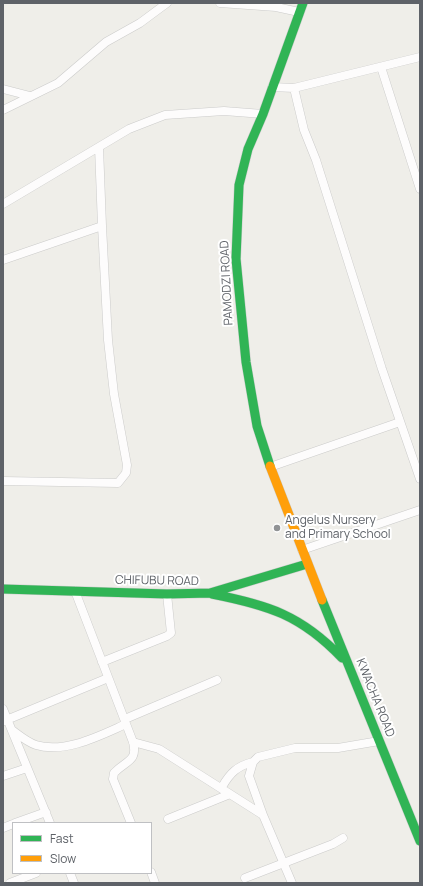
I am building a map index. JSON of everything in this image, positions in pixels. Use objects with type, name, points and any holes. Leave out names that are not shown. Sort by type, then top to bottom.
[{"type":"main road","name":"PAMODZI ROAD","points":[[301,7],[248,149],[239,185],[236,259],[246,362],[257,426],[270,467],[307,564]]},
{"type":"main road","name":"CHIFUBU ROAD","points":[[3,589],[167,594],[210,593],[307,564]]},
{"type":"main road","name":"KWACHA ROAD","points":[[307,564],[420,841]]},
{"type":"main road","points":[[210,593],[256,602],[300,621],[328,641],[348,664]]},
{"type":"street","points":[[3,110],[58,83],[106,42],[140,23],[167,3]]},
{"type":"street","points":[[220,3],[276,7],[301,7]]},
{"type":"street","points":[[272,87],[294,88],[420,57]]},
{"type":"street","points":[[381,67],[420,188]]},
{"type":"street","points":[[294,88],[304,130],[316,160],[400,422],[420,478]]},
{"type":"street","points":[[3,89],[30,96]]},
{"type":"street","points":[[3,204],[129,129],[165,116],[224,111],[262,114]]},
{"type":"street","points":[[3,481],[118,483],[126,473],[127,465],[114,394],[108,340],[99,147]]},
{"type":"street","points":[[3,260],[102,226]]},
{"type":"street","points":[[270,467],[400,422]]},
{"type":"street","points":[[302,550],[420,510]]},
{"type":"street","points":[[75,590],[136,751],[131,760],[114,772],[113,779],[131,822]]},
{"type":"street","points":[[102,662],[168,636],[171,633],[172,627],[167,594]]},
{"type":"street","points":[[5,721],[108,678]]},
{"type":"street","points":[[12,730],[35,745],[51,746],[80,743],[217,680]]},
{"type":"street","points":[[3,709],[5,721],[12,730],[26,768],[50,822]]},
{"type":"street","points":[[222,787],[233,770],[241,765],[252,762],[258,757],[295,748],[338,748],[379,741]]},
{"type":"street","points":[[133,742],[159,749],[222,787],[230,794],[263,815]]},
{"type":"street","points":[[252,762],[249,776],[263,815],[292,883]]},
{"type":"street","points":[[3,776],[26,768]]},
{"type":"street","points":[[168,819],[230,794]]},
{"type":"street","points":[[17,822],[46,812]]},
{"type":"street","points":[[245,878],[333,844],[343,838]]},
{"type":"street","points":[[10,883],[33,874]]},
{"type":"traffic: fast","points":[[270,466],[257,426],[246,362],[236,259],[239,185],[248,149],[263,114],[303,3]]},
{"type":"traffic: fast","points":[[3,589],[167,594],[210,593],[307,564]]},
{"type":"traffic: fast","points":[[212,594],[250,603],[283,614],[312,631],[342,658]]},
{"type":"traffic: fast","points":[[322,600],[420,841]]},
{"type":"traffic: slow","points":[[270,466],[322,600]]},
{"type":"place","name":"Angelus Nursery and Primary School","points":[[277,528]]}]
